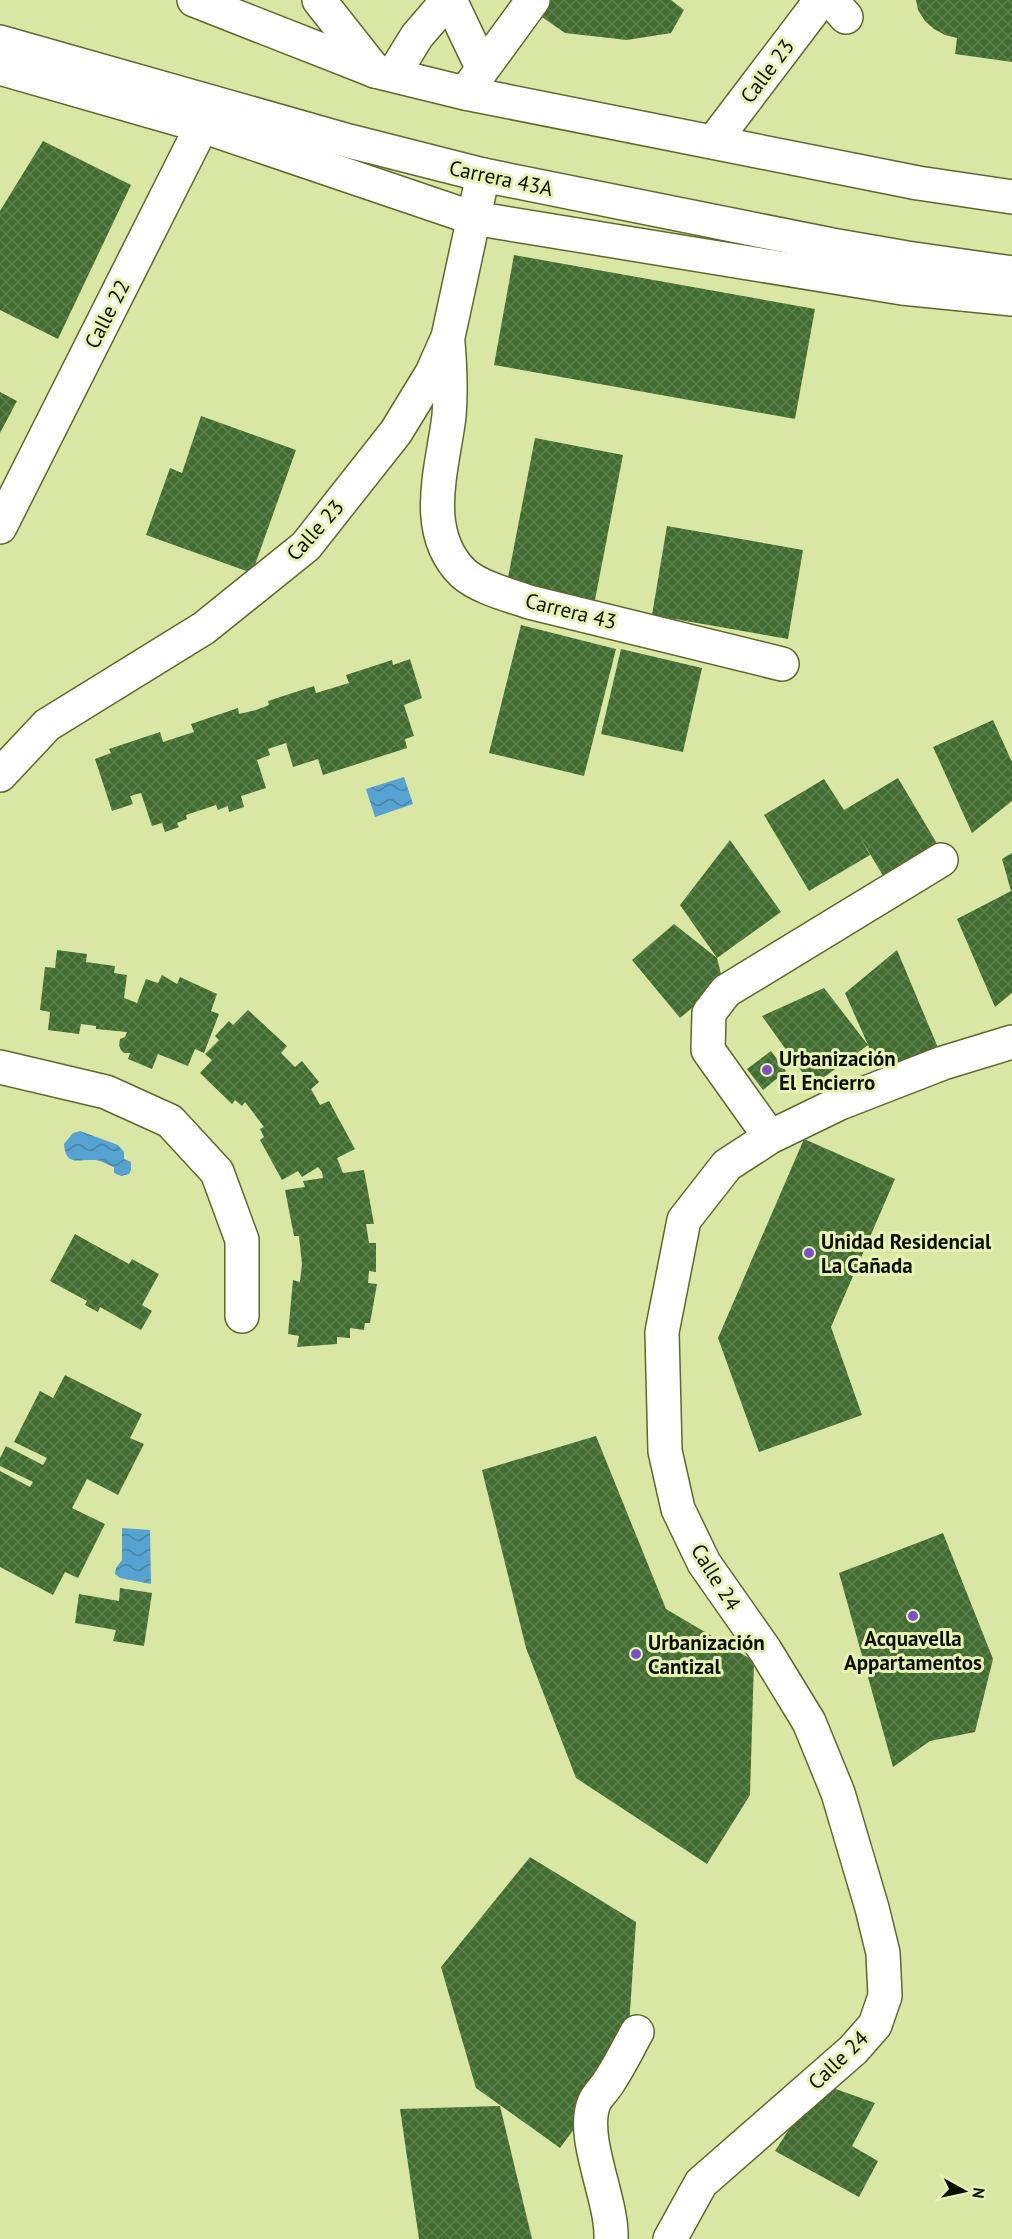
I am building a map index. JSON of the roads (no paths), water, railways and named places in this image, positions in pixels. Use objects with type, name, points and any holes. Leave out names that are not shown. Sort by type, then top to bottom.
[{"type":"street","points":[[195,0],[384,73],[465,93],[918,183],[1012,197]]},
{"type":"street","points":[[319,0],[384,73]]},
{"type":"street","points":[[384,73],[449,0],[480,63]]},
{"type":"street","points":[[465,93],[533,0]]},
{"type":"street","name":"Calle 23","points":[[714,141],[833,6]]},
{"type":"street","name":"Carrera 43A","points":[[0,42],[208,114],[349,141],[483,175],[832,245],[1012,273]]},
{"type":"street","points":[[0,68],[208,114],[473,218],[902,288],[1012,299]]},
{"type":"street","name":"Calle 22","points":[[0,527],[208,114]]},
{"type":"street","name":"Calle 23","points":[[0,774],[48,725],[204,628],[306,546],[396,432],[432,373],[448,337],[483,175]]},
{"type":"street","name":"Carrera 43","points":[[448,337],[449,415],[439,477],[437,518],[446,552],[464,574],[494,590],[529,602],[782,664]]},
{"type":"street","points":[[396,432],[416,442],[428,455],[439,477]]},
{"type":"street","points":[[770,1137],[708,1050],[709,1013],[726,991],[942,860]]},
{"type":"street","name":"Calle 24","points":[[670,2239],[701,2183],[853,2050],[875,2025],[885,1996],[883,1953],[872,1908],[838,1793],[809,1722],[765,1650],[704,1563],[678,1509],[665,1451],[662,1332],[684,1220],[727,1165],[770,1137],[840,1103],[901,1079],[943,1063],[1012,1042]]},
{"type":"street","points":[[0,1067],[106,1092],[170,1121],[217,1172],[242,1240],[242,1316]]},
{"type":"street","points":[[611,2239],[612,2224],[599,2173],[590,2119],[594,2102],[609,2083],[637,2032]]},
{"type":"water","points":[[404,777],[413,804],[375,817],[366,789]]},
{"type":"water","points":[[80,1131],[118,1145],[124,1152],[124,1159],[131,1162],[129,1174],[121,1176],[114,1173],[114,1167],[100,1161],[70,1159],[64,1144],[73,1133]]},
{"type":"water","points":[[122,1528],[150,1530],[151,1584],[120,1578],[115,1574],[122,1560]]},
{"type":"place","name":"Urbanización El Encierro","points":[[767,1070]]},
{"type":"place","name":"Unidad Residencial La Cañada","points":[[809,1253]]},
{"type":"place","name":"Acquavella Appartamentos","points":[[913,1616]]},
{"type":"place","name":"Urbanización Cantizal","points":[[636,1654]]}]
